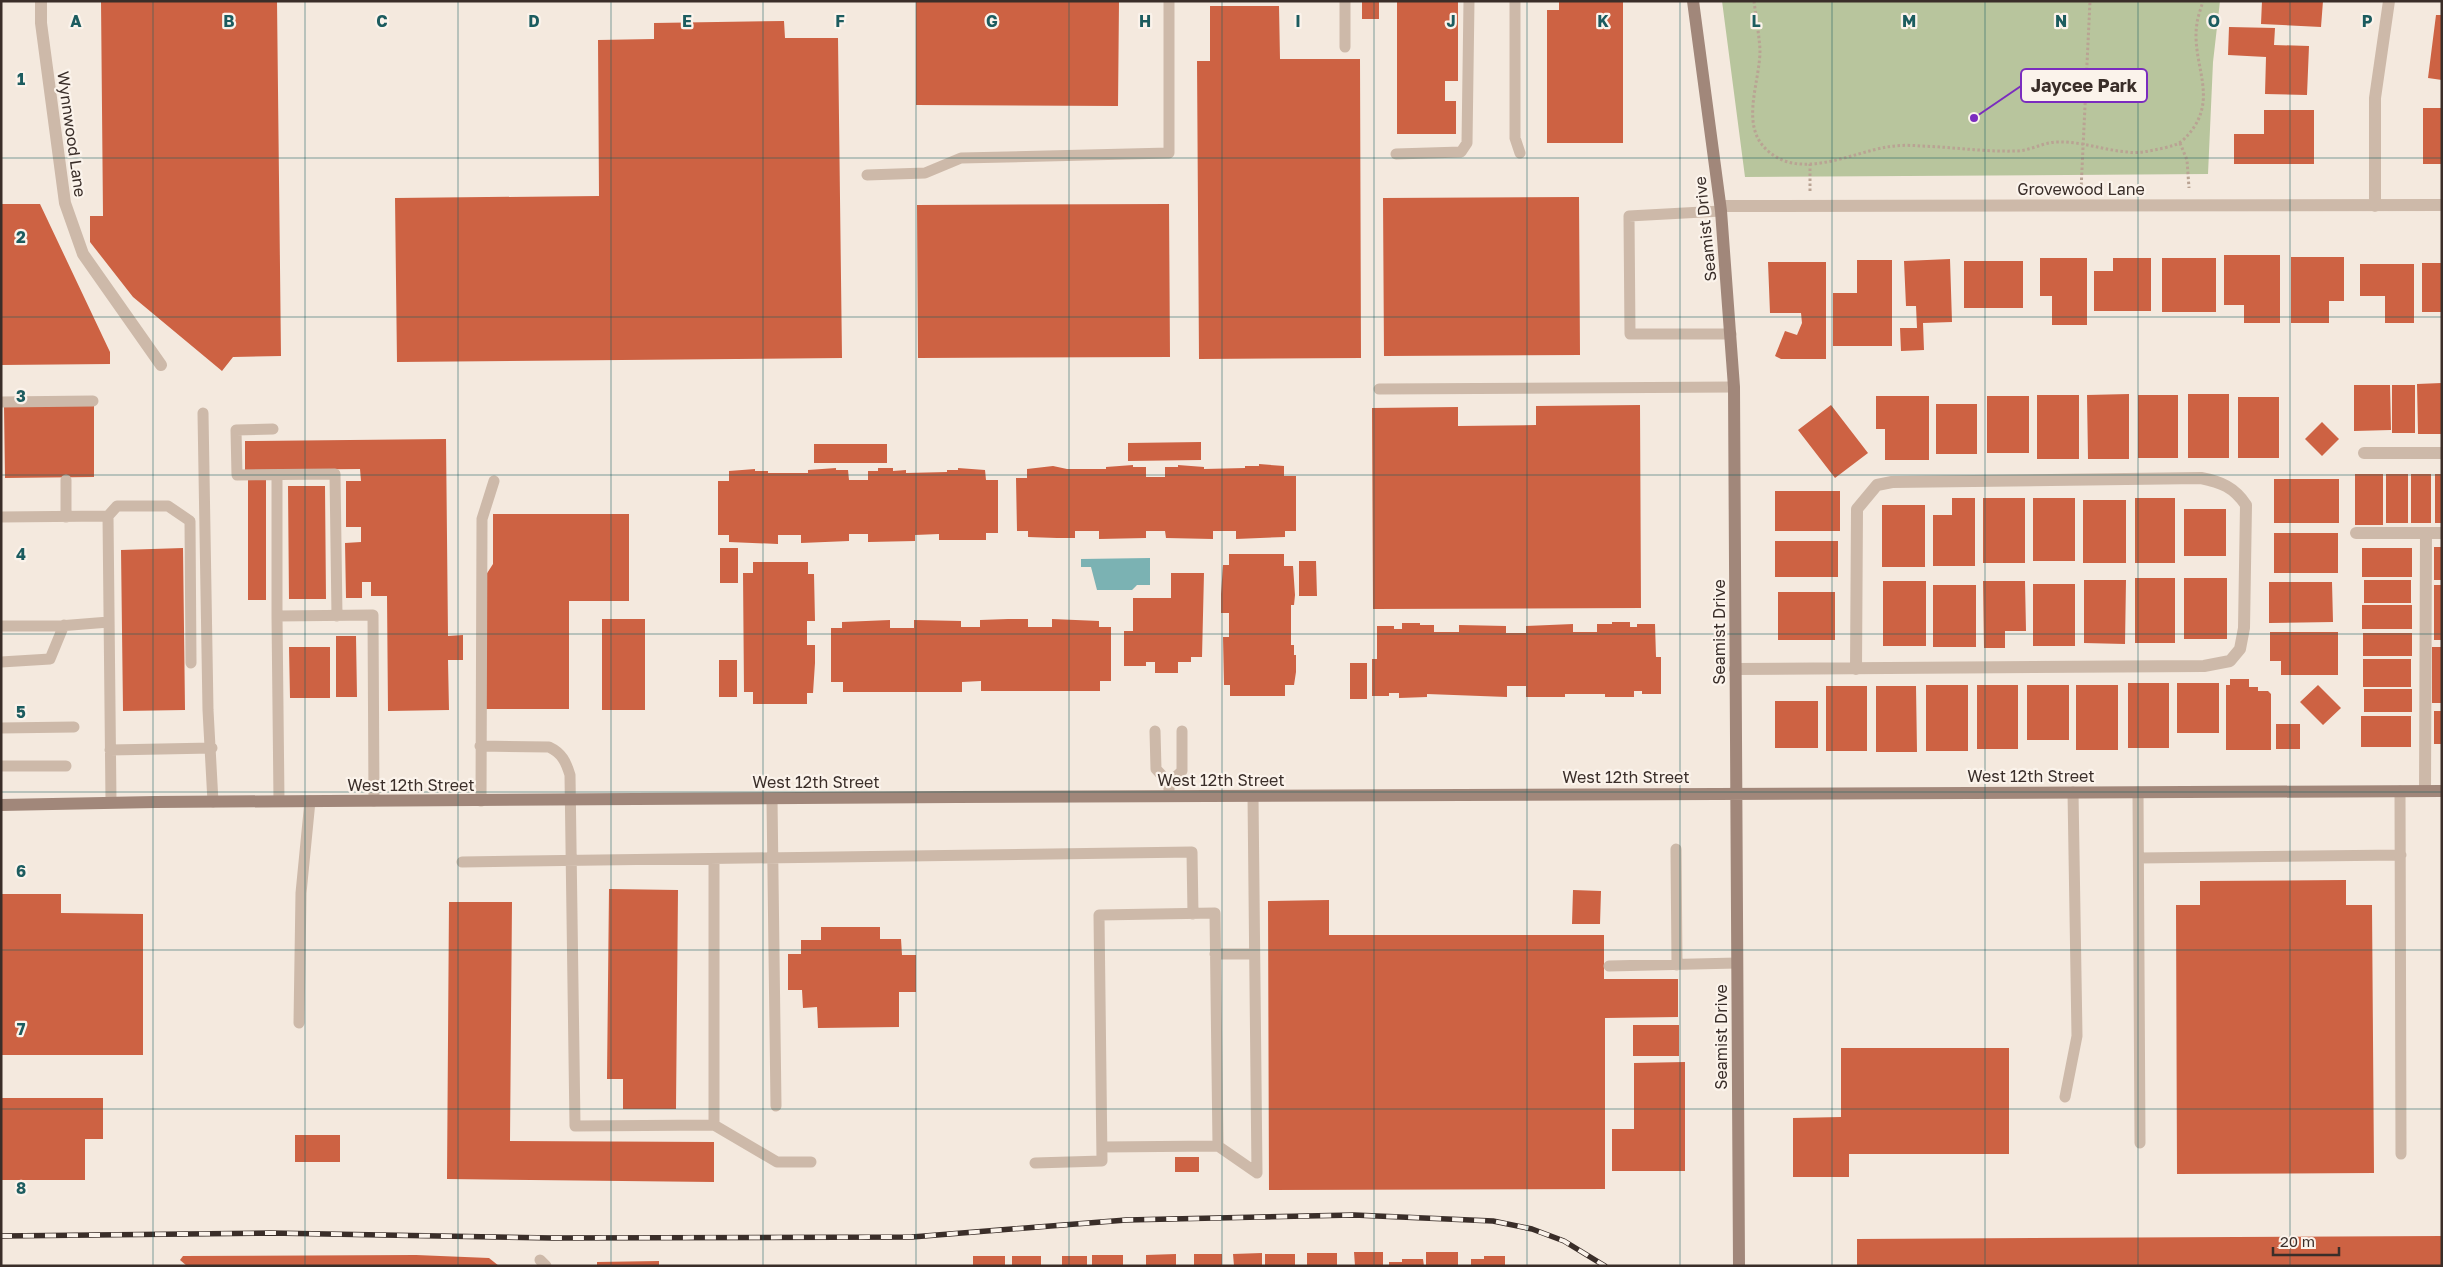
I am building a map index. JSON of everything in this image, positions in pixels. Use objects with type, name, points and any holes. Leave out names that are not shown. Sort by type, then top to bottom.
[{"type":"street","name":"Wynnwood Lane","points":[[41,1],[41,23],[64,203],[83,254],[161,364]]},
{"type":"street","name":"Seamist Drive","points":[[1693,1],[1721,208],[1734,387],[1739,1266]]},
{"type":"street","points":[[2375,206],[2375,98],[2389,1]]},
{"type":"street","name":"Grovewood Lane","points":[[1721,208],[1810,205],[2442,205]]},
{"type":"street","points":[[2364,453],[2442,453]]},
{"type":"street","points":[[1735,669],[2204,666],[2230,661],[2240,649],[2244,628],[2246,505],[2237,492],[2220,481],[2201,478],[1892,482],[1877,485],[1857,509],[1856,668]]},
{"type":"street","points":[[2356,533],[2442,533]]},
{"type":"street","points":[[2425,791],[2426,533]]},
{"type":"street","name":"West 12th Street","points":[[1,805],[111,802],[772,799],[1169,790],[1252,796],[2442,791]]},
{"type":"lane","points":[[867,175],[925,173],[961,158],[1169,153],[1169,1]]},
{"type":"lane","points":[[1345,1],[1345,47]]},
{"type":"lane","points":[[1396,154],[1461,152],[1467,143],[1469,1]]},
{"type":"lane","points":[[1515,1],[1515,138],[1520,153]]},
{"type":"lane","points":[[1721,208],[1629,216],[1630,334],[1731,334]]},
{"type":"lane","points":[[1379,389],[1734,387]]},
{"type":"lane","points":[[1,402],[93,401]]},
{"type":"lane","points":[[203,413],[208,710],[212,748],[214,802]]},
{"type":"lane","points":[[273,430],[236,430],[237,476],[335,474],[337,616]]},
{"type":"lane","points":[[277,475],[279,801]]},
{"type":"lane","points":[[66,480],[66,517]]},
{"type":"lane","points":[[481,801],[482,518],[494,481]]},
{"type":"lane","points":[[111,802],[108,516],[117,506],[168,506],[190,521],[191,663]]},
{"type":"lane","points":[[1,517],[108,516]]},
{"type":"lane","points":[[278,616],[373,615],[374,801]]},
{"type":"lane","points":[[1,626],[64,626],[109,622]]},
{"type":"lane","points":[[1,662],[50,659],[64,626]]},
{"type":"lane","points":[[1,728],[74,727]]},
{"type":"lane","points":[[1155,731],[1156,769],[1169,790],[1182,771],[1182,731]]},
{"type":"lane","points":[[480,746],[527,745],[549,747],[559,751],[570,775],[572,800],[575,1126],[714,1125],[777,1162],[811,1162]]},
{"type":"lane","points":[[110,750],[212,748]]},
{"type":"lane","points":[[1,766],[66,766]]},
{"type":"lane","points":[[2400,791],[2401,1154]]},
{"type":"lane","points":[[2064,1097],[2077,1036],[2072,792]]},
{"type":"lane","points":[[2138,792],[2140,1143]]},
{"type":"lane","points":[[1102,1147],[1218,1146],[1257,1173],[1252,796]]},
{"type":"lane","points":[[772,799],[776,1106]]},
{"type":"lane","points":[[299,1023],[301,893],[310,801]]},
{"type":"lane","points":[[1676,849],[1678,964]]},
{"type":"lane","points":[[462,862],[1192,852],[1193,914]]},
{"type":"lane","points":[[2139,858],[2401,855]]},
{"type":"lane","points":[[714,859],[714,1125]]},
{"type":"lane","points":[[1035,1163],[1102,1161],[1099,914],[1215,913],[1218,1146]]},
{"type":"lane","points":[[1215,954],[1254,954]]},
{"type":"lane","points":[[1609,966],[1737,963]]},
{"type":"path","points":[[1754,1],[1760,51],[1753,103],[1753,126],[1758,140],[1777,158],[1801,164],[1837,160],[1890,147],[1926,146],[2018,151],[2043,144],[2082,143],[2128,152],[2149,151],[2180,143],[2194,126],[2203,102],[2203,76],[2196,24],[2203,1]]},
{"type":"path","points":[[2080,205],[2090,1]]},
{"type":"path","points":[[2180,143],[2189,169],[2190,205]]},
{"type":"path","points":[[1810,164],[1810,205]]},
{"type":"green space","points":[[1722,1],[2220,1],[2213,62],[2208,174],[1745,177]]},
{"type":"water","points":[[1150,558],[1150,585],[1137,585],[1132,590],[1097,590],[1091,567],[1081,567],[1081,559]]},
{"type":"building","points":[[101,1],[277,1],[281,356],[233,357],[222,371],[133,297],[90,242],[90,216],[103,216]]},
{"type":"building","points":[[916,1],[1119,1],[1118,106],[916,105]]},
{"type":"building","points":[[1362,1],[1379,1],[1379,19],[1362,19]]},
{"type":"building","points":[[1397,1],[1458,1],[1458,81],[1445,81],[1445,101],[1456,101],[1456,134],[1397,134]]},
{"type":"building","points":[[1559,1],[1623,1],[1623,143],[1547,143],[1547,10],[1559,10]]},
{"type":"building","points":[[2262,1],[2323,1],[2321,27],[2261,24]]},
{"type":"building","points":[[1210,6],[1279,6],[1280,59],[1360,59],[1361,358],[1199,359],[1197,61],[1210,61]]},
{"type":"building","points":[[2436,15],[2442,15],[2442,80],[2428,78]]},
{"type":"building","points":[[784,21],[785,38],[838,38],[842,358],[397,362],[395,198],[599,196],[598,40],[654,39],[654,23]]},
{"type":"building","points":[[2229,27],[2275,28],[2274,45],[2309,46],[2307,95],[2265,94],[2266,57],[2228,55]]},
{"type":"building","points":[[2423,108],[2442,108],[2442,164],[2423,164]]},
{"type":"building","points":[[2264,110],[2314,110],[2314,164],[2234,164],[2234,134],[2264,134]]},
{"type":"building","points":[[1579,197],[1580,355],[1384,356],[1383,198]]},
{"type":"building","points":[[1,204],[40,204],[110,352],[110,364],[1,365]]},
{"type":"building","points":[[1169,204],[1170,357],[918,358],[917,205]]},
{"type":"building","points":[[2224,255],[2280,255],[2280,323],[2244,323],[2244,305],[2224,305]]},
{"type":"building","points":[[2291,257],[2344,257],[2344,301],[2329,301],[2329,323],[2291,323]]},
{"type":"building","points":[[2040,258],[2087,258],[2087,325],[2052,325],[2052,296],[2040,296]]},
{"type":"building","points":[[2113,258],[2151,258],[2151,311],[2094,311],[2094,271],[2113,271]]},
{"type":"building","points":[[2162,258],[2216,258],[2216,312],[2162,312]]},
{"type":"building","points":[[1950,259],[1952,322],[1923,323],[1924,350],[1901,351],[1900,328],[1917,328],[1916,306],[1906,306],[1904,261]]},
{"type":"building","points":[[1857,260],[1892,260],[1892,346],[1833,346],[1833,293],[1857,293]]},
{"type":"building","points":[[1964,261],[2023,261],[2023,308],[1964,308]]},
{"type":"building","points":[[1768,262],[1826,262],[1826,359],[1781,359],[1775,356],[1785,331],[1797,335],[1802,323],[1801,313],[1770,313]]},
{"type":"building","points":[[2422,263],[2442,263],[2442,312],[2422,312]]},
{"type":"building","points":[[2360,264],[2414,264],[2414,323],[2385,323],[2385,296],[2360,296]]},
{"type":"building","points":[[2442,383],[2442,434],[2418,434],[2417,384]]},
{"type":"building","points":[[2354,385],[2390,385],[2391,430],[2354,431]]},
{"type":"building","points":[[2392,385],[2415,385],[2415,433],[2392,433]]},
{"type":"building","points":[[2129,394],[2129,459],[2088,459],[2087,395]]},
{"type":"building","points":[[2188,394],[2229,394],[2229,458],[2188,458]]},
{"type":"building","points":[[2037,395],[2079,395],[2079,459],[2037,459]]},
{"type":"building","points":[[2138,395],[2178,395],[2178,458],[2138,458]]},
{"type":"building","points":[[1876,396],[1929,396],[1929,460],[1885,460],[1885,429],[1876,429]]},
{"type":"building","points":[[1987,396],[2029,396],[2029,453],[1987,453]]},
{"type":"building","points":[[2238,397],[2279,397],[2279,458],[2238,458]]},
{"type":"building","points":[[1936,404],[1977,404],[1977,454],[1936,454]]},
{"type":"building","points":[[1640,405],[1641,608],[1373,609],[1372,408],[1458,407],[1458,426],[1536,425],[1536,406]]},
{"type":"building","points":[[1831,405],[1868,453],[1835,478],[1798,430]]},
{"type":"building","points":[[4,406],[94,406],[94,477],[5,478]]},
{"type":"building","points":[[2322,422],[2339,439],[2322,456],[2305,439]]},
{"type":"building","points":[[446,439],[448,636],[463,635],[463,660],[448,660],[449,710],[388,711],[387,596],[371,596],[371,582],[362,582],[362,598],[346,598],[345,543],[361,542],[361,527],[346,527],[346,481],[361,481],[360,469],[245,470],[245,441]]},
{"type":"building","points":[[1201,442],[1201,460],[1128,461],[1128,443]]},
{"type":"building","points":[[814,444],[887,444],[887,463],[814,463]]},
{"type":"building","points":[[1259,464],[1284,466],[1284,476],[1296,476],[1296,531],[1285,531],[1285,537],[1236,539],[1236,531],[1213,531],[1213,539],[1166,538],[1165,531],[1146,531],[1146,538],[1099,539],[1099,531],[1075,531],[1075,538],[1057,538],[1028,537],[1028,531],[1017,531],[1016,478],[1027,478],[1027,469],[1053,466],[1067,469],[1106,469],[1106,467],[1133,465],[1133,467],[1146,467],[1146,477],[1165,477],[1165,467],[1178,467],[1178,465],[1204,467],[1204,469],[1245,468],[1245,466],[1259,466]]},
{"type":"building","points":[[836,468],[836,470],[848,470],[849,480],[868,480],[868,471],[878,471],[878,468],[893,468],[893,471],[906,470],[906,473],[947,472],[947,470],[958,470],[958,468],[985,470],[986,480],[998,480],[998,533],[986,533],[986,540],[939,540],[939,534],[915,535],[915,541],[868,542],[868,534],[849,534],[849,541],[801,543],[801,535],[778,535],[778,544],[729,542],[729,535],[718,535],[718,481],[729,481],[729,471],[755,469],[755,471],[768,471],[768,473],[808,473],[808,470]]},
{"type":"building","points":[[2355,474],[2383,474],[2383,525],[2355,525]]},
{"type":"building","points":[[2386,474],[2408,474],[2408,523],[2386,523]]},
{"type":"building","points":[[2411,474],[2431,474],[2431,523],[2411,523]]},
{"type":"building","points":[[2435,474],[2442,474],[2442,523],[2435,523]]},
{"type":"building","points":[[248,479],[266,479],[266,600],[248,600]]},
{"type":"building","points":[[2274,479],[2339,479],[2339,523],[2274,523]]},
{"type":"building","points":[[288,486],[325,486],[326,599],[289,599]]},
{"type":"building","points":[[1775,491],[1840,491],[1840,531],[1775,531]]},
{"type":"building","points":[[1952,498],[1975,498],[1975,566],[1933,566],[1933,515],[1952,515]]},
{"type":"building","points":[[1983,498],[2025,498],[2025,563],[1983,563]]},
{"type":"building","points":[[2033,498],[2075,498],[2075,561],[2033,561]]},
{"type":"building","points":[[2135,498],[2175,498],[2175,563],[2135,563]]},
{"type":"building","points":[[2083,500],[2126,500],[2126,563],[2083,563]]},
{"type":"building","points":[[1882,505],[1925,505],[1925,567],[1882,567]]},
{"type":"building","points":[[2184,509],[2226,509],[2226,556],[2184,556]]},
{"type":"building","points":[[493,514],[629,514],[629,601],[569,601],[569,709],[483,709],[482,581],[493,564]]},
{"type":"building","points":[[2274,533],[2338,533],[2338,573],[2274,573]]},
{"type":"building","points":[[1775,541],[1838,541],[1838,577],[1775,577]]},
{"type":"building","points":[[2434,547],[2442,547],[2442,580],[2434,580]]},
{"type":"building","points":[[183,548],[185,710],[123,711],[121,550]]},
{"type":"building","points":[[720,548],[738,548],[738,583],[720,583]]},
{"type":"building","points":[[2362,548],[2412,548],[2412,577],[2362,577]]},
{"type":"building","points":[[1229,554],[1284,554],[1284,566],[1293,566],[1295,595],[1294,605],[1291,605],[1291,645],[1294,645],[1294,655],[1296,655],[1296,672],[1294,685],[1285,685],[1285,696],[1230,696],[1230,685],[1224,685],[1223,637],[1229,637],[1229,613],[1221,613],[1221,594],[1223,565],[1229,565]]},
{"type":"building","points":[[1299,561],[1316,561],[1317,596],[1299,596]]},
{"type":"building","points":[[753,562],[808,562],[808,574],[814,574],[815,621],[807,621],[807,645],[815,645],[815,663],[813,693],[807,693],[807,704],[753,704],[753,692],[744,692],[743,573],[753,573]]},
{"type":"building","points":[[1171,573],[1204,573],[1202,657],[1191,657],[1191,662],[1178,662],[1178,673],[1155,673],[1155,662],[1146,662],[1146,666],[1124,666],[1124,631],[1133,631],[1133,598],[1171,598]]},
{"type":"building","points":[[2135,578],[2175,578],[2175,643],[2135,643]]},
{"type":"building","points":[[2184,578],[2227,578],[2227,639],[2184,639]]},
{"type":"building","points":[[2084,580],[2126,580],[2125,644],[2084,643]]},
{"type":"building","points":[[2364,580],[2411,580],[2411,603],[2364,603]]},
{"type":"building","points":[[1883,581],[1926,581],[1926,646],[1883,646]]},
{"type":"building","points":[[1983,581],[2025,581],[2026,631],[2005,631],[2005,648],[1984,648]]},
{"type":"building","points":[[2269,582],[2332,582],[2333,622],[2269,623]]},
{"type":"building","points":[[2033,584],[2075,584],[2075,646],[2033,646]]},
{"type":"building","points":[[1933,585],[1976,585],[1976,647],[1933,647]]},
{"type":"building","points":[[2434,585],[2442,585],[2442,640],[2434,640]]},
{"type":"building","points":[[1778,592],[1835,592],[1835,640],[1778,640]]},
{"type":"building","points":[[2362,605],[2412,605],[2412,629],[2362,629]]},
{"type":"building","points":[[602,619],[645,619],[645,710],[602,710]]},
{"type":"building","points":[[1028,619],[1028,627],[1052,627],[1052,619],[1099,621],[1099,627],[1111,627],[1111,681],[1100,681],[1100,691],[981,691],[981,681],[962,682],[962,692],[843,692],[843,682],[831,682],[831,628],[842,628],[842,622],[890,620],[890,628],[914,628],[914,620],[961,621],[961,627],[980,627],[980,620]]},
{"type":"building","points":[[1612,622],[1630,622],[1630,627],[1637,627],[1637,624],[1655,624],[1656,657],[1661,657],[1661,694],[1642,694],[1642,691],[1634,691],[1634,697],[1605,697],[1605,694],[1565,694],[1565,697],[1526,697],[1526,686],[1507,686],[1507,697],[1427,694],[1427,697],[1399,698],[1399,693],[1389,693],[1389,696],[1372,696],[1372,659],[1377,659],[1377,626],[1394,626],[1394,629],[1402,629],[1402,623],[1420,623],[1420,625],[1434,625],[1434,632],[1459,632],[1459,625],[1506,626],[1506,633],[1526,633],[1526,626],[1573,624],[1573,632],[1597,632],[1597,624],[1612,624]]},
{"type":"building","points":[[2270,632],[2338,632],[2338,675],[2281,675],[2281,661],[2270,661]]},
{"type":"building","points":[[2363,633],[2412,633],[2412,656],[2363,656]]},
{"type":"building","points":[[336,636],[356,636],[357,697],[336,697]]},
{"type":"building","points":[[289,647],[330,647],[330,698],[290,698]]},
{"type":"building","points":[[2432,647],[2442,647],[2442,703],[2432,703]]},
{"type":"building","points":[[2363,659],[2411,659],[2411,687],[2363,687]]},
{"type":"building","points":[[719,660],[737,660],[737,697],[719,697]]},
{"type":"building","points":[[1350,663],[1367,663],[1367,699],[1350,699]]},
{"type":"building","points":[[2230,679],[2249,679],[2249,687],[2258,687],[2258,691],[2268,691],[2271,694],[2271,750],[2226,750],[2226,685],[2230,685]]},
{"type":"building","points":[[2128,683],[2169,683],[2169,748],[2128,748]]},
{"type":"building","points":[[2177,683],[2219,683],[2219,733],[2177,733]]},
{"type":"building","points":[[1926,685],[1968,685],[1968,751],[1926,751]]},
{"type":"building","points":[[1977,685],[2018,685],[2018,749],[1977,749]]},
{"type":"building","points":[[2027,685],[2069,685],[2069,740],[2027,740]]},
{"type":"building","points":[[2076,685],[2118,685],[2118,750],[2076,750]]},
{"type":"building","points":[[2318,685],[2341,708],[2323,725],[2300,702]]},
{"type":"building","points":[[1826,686],[1867,686],[1867,751],[1826,751]]},
{"type":"building","points":[[1876,686],[1916,686],[1917,752],[1876,752]]},
{"type":"building","points":[[2364,689],[2412,689],[2412,712],[2364,712]]},
{"type":"building","points":[[1775,701],[1818,701],[1818,748],[1775,748]]},
{"type":"building","points":[[2434,711],[2442,711],[2442,744],[2434,744]]},
{"type":"building","points":[[2361,716],[2411,716],[2411,747],[2361,747]]},
{"type":"building","points":[[2276,724],[2300,724],[2300,749],[2276,749]]},
{"type":"building","points":[[2346,880],[2346,905],[2372,905],[2374,1173],[2177,1174],[2176,905],[2200,905],[2200,881]]},
{"type":"building","points":[[609,889],[678,890],[676,1109],[623,1109],[623,1079],[607,1079]]},
{"type":"building","points":[[1573,890],[1601,891],[1600,924],[1572,924]]},
{"type":"building","points":[[1,894],[61,894],[61,913],[143,914],[143,1055],[1,1055]]},
{"type":"building","points":[[1329,900],[1329,935],[1604,935],[1604,979],[1678,979],[1678,1017],[1605,1018],[1605,1189],[1269,1190],[1268,901]]},
{"type":"building","points":[[449,902],[512,902],[510,1141],[714,1142],[714,1182],[447,1179]]},
{"type":"building","points":[[821,927],[880,927],[880,939],[901,939],[902,955],[916,955],[916,992],[899,992],[899,1027],[818,1028],[817,1007],[803,1008],[802,990],[788,990],[788,954],[801,954],[801,940],[821,940]]},
{"type":"building","points":[[1633,1025],[1679,1025],[1679,1056],[1633,1056]]},
{"type":"building","points":[[1841,1048],[2009,1048],[2009,1154],[1849,1154],[1849,1177],[1793,1177],[1793,1118],[1841,1117]]},
{"type":"building","points":[[1685,1062],[1685,1171],[1612,1171],[1612,1129],[1634,1129],[1634,1063]]},
{"type":"building","points":[[1,1098],[103,1098],[103,1139],[85,1139],[85,1180],[1,1180]]},
{"type":"building","points":[[295,1135],[340,1135],[340,1162],[295,1162]]},
{"type":"building","points":[[1175,1157],[1199,1157],[1199,1172],[1175,1172]]},
{"type":"building","points":[[2442,1236],[2442,1266],[1857,1266],[1857,1239]]},
{"type":"building","points":[[1354,1252],[1383,1252],[1383,1266],[1355,1266]]},
{"type":"building","points":[[1426,1252],[1458,1252],[1458,1266],[1426,1266]]},
{"type":"building","points":[[1262,1253],[1262,1266],[1234,1266],[1233,1254]]},
{"type":"building","points":[[1307,1253],[1337,1253],[1337,1266],[1307,1266]]},
{"type":"building","points":[[1176,1254],[1176,1266],[1146,1266],[1146,1255]]},
{"type":"building","points":[[1194,1254],[1222,1254],[1222,1266],[1194,1266]]},
{"type":"building","points":[[1265,1254],[1295,1254],[1295,1266],[1265,1266]]},
{"type":"building","points":[[416,1255],[489,1258],[499,1266],[187,1266],[180,1260],[183,1256]]},
{"type":"building","points":[[1092,1255],[1123,1255],[1123,1266],[1092,1266]]},
{"type":"building","points":[[973,1256],[1005,1256],[1005,1266],[973,1266]]},
{"type":"building","points":[[1012,1256],[1041,1256],[1041,1266],[1012,1266]]},
{"type":"building","points":[[1062,1256],[1087,1256],[1087,1266],[1062,1266]]},
{"type":"building","points":[[1484,1256],[1505,1256],[1505,1266],[1471,1266],[1471,1259],[1484,1259]]},
{"type":"building","points":[[1402,1259],[1423,1259],[1424,1266],[1389,1266],[1389,1262],[1402,1262]]},
{"type":"building","points":[[659,1261],[659,1266],[597,1266],[597,1262]]},
{"type":"railway","points":[[1,1236],[270,1233],[552,1238],[912,1237],[1126,1220],[1354,1215],[1493,1221],[1532,1229],[1564,1241],[1605,1266]]},
{"type":"place","name":"Jaycee Park","points":[[1974,118]]}]
